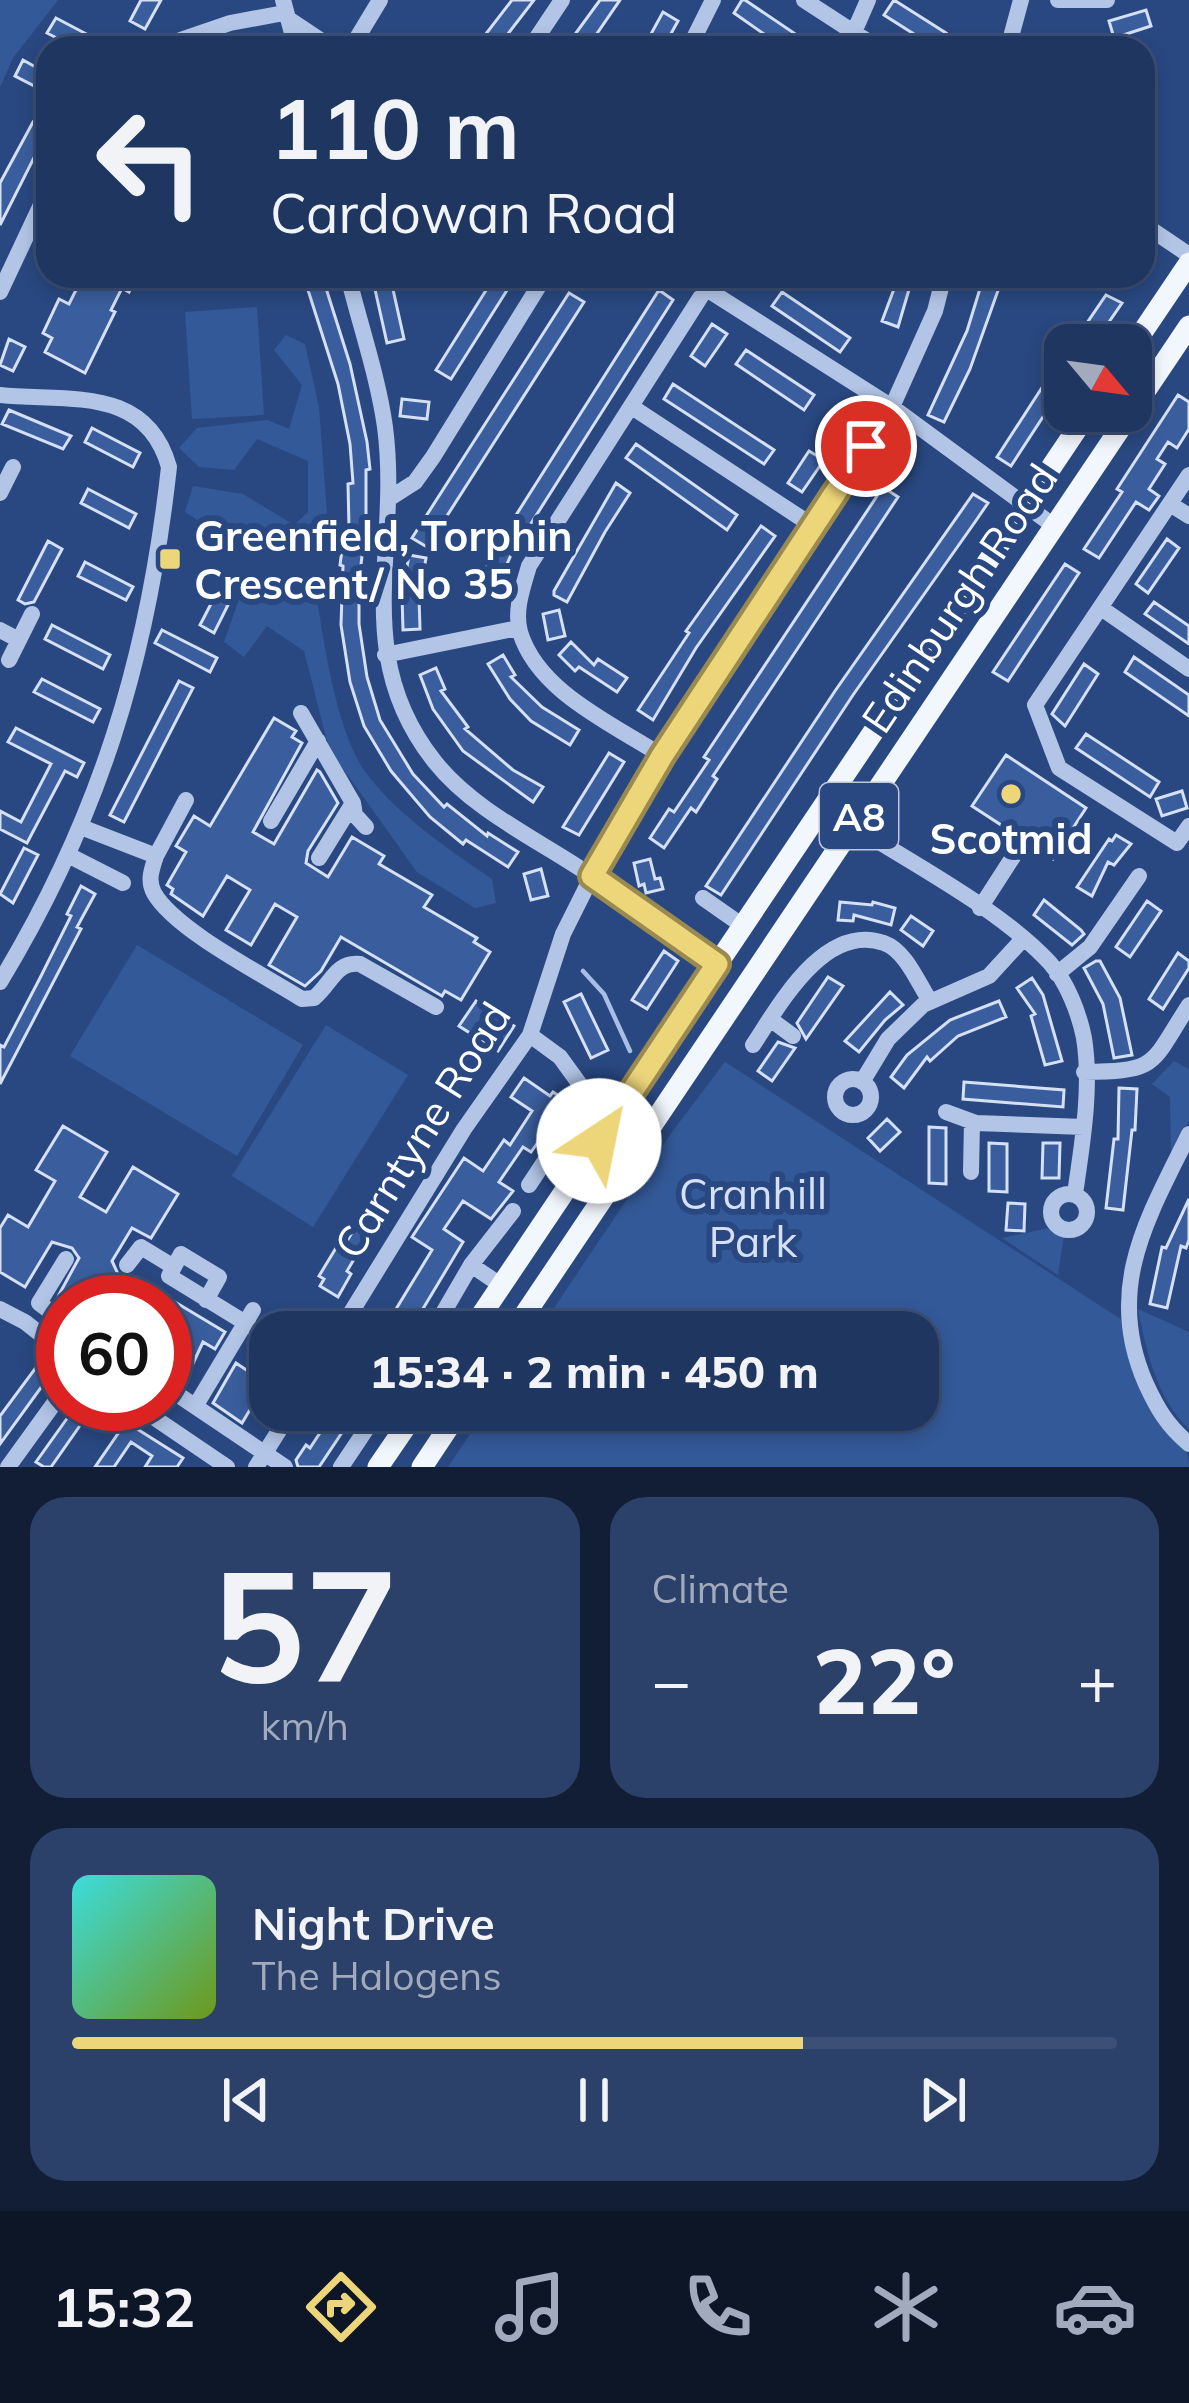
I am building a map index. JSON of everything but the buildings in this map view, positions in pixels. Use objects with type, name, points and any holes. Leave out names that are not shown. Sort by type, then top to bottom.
[{"type":"main road","points":[[1147,324],[1189,259]]},
{"type":"main road","name":"Edinburgh Road","points":[[527,1311],[1189,326]]},
{"type":"main road","name":"Edinburgh Road","points":[[485,1311],[1075,432]]},
{"type":"main road","points":[[746,921],[779,936]]},
{"type":"main road","points":[[678,1023],[708,1042]]},
{"type":"main road","points":[[502,1286],[530,1306]]},
{"type":"main road","points":[[378,1467],[403,1431]]},
{"type":"main road","points":[[422,1467],[446,1431]]},
{"type":"street","points":[[358,36],[380,0]]},
{"type":"street","points":[[538,36],[562,0]]},
{"type":"street","points":[[695,36],[713,0]]},
{"type":"street","points":[[804,0],[845,36]]},
{"type":"street","points":[[852,36],[868,0]]},
{"type":"street","points":[[1011,36],[1021,0]]},
{"type":"street","points":[[1058,0],[1106,0]]},
{"type":"street","points":[[191,36],[286,11],[317,36]]},
{"type":"street","points":[[0,292],[36,216]]},
{"type":"street","points":[[1155,233],[1189,259]]},
{"type":"street","points":[[351,288],[385,424],[390,497],[381,605],[385,655],[404,712],[436,764],[482,805],[717,964]]},
{"type":"street","points":[[390,497],[415,482],[433,458],[538,288]]},
{"type":"street","points":[[662,756],[552,682],[533,659],[518,628],[519,597],[529,566],[706,288]]},
{"type":"street","points":[[719,288],[892,406],[1054,526]]},
{"type":"street","name":"Carntyne Road","points":[[352,1311],[454,1146],[530,1036],[562,934],[592,876],[662,756],[892,406],[941,288]]},
{"type":"street","points":[[0,395],[121,406],[146,422],[164,448],[169,466],[154,586],[126,700],[70,856],[0,982]]},
{"type":"street","points":[[632,406],[813,526]]},
{"type":"street","points":[[0,493],[14,467]]},
{"type":"street","points":[[1189,475],[1035,705],[1059,768],[1177,843],[1189,826]]},
{"type":"street","points":[[1170,504],[1189,516]]},
{"type":"street","points":[[1100,608],[1189,669]]},
{"type":"street","points":[[9,660],[32,614]]},
{"type":"street","points":[[385,655],[518,628]]},
{"type":"street","points":[[0,630],[19,640]]},
{"type":"street","points":[[301,713],[365,827]]},
{"type":"street","points":[[271,820],[318,741]]},
{"type":"street","points":[[186,800],[150,875],[154,894],[192,931],[302,999],[314,998],[339,967],[350,963],[360,964],[436,1007]]},
{"type":"street","points":[[319,858],[353,802]]},
{"type":"street","points":[[824,807],[980,908],[1023,939],[1058,974],[1070,993],[1084,1040],[1084,1127],[1075,1194]]},
{"type":"street","points":[[81,827],[156,856]]},
{"type":"street","points":[[980,908],[1021,846]]},
{"type":"street","points":[[70,856],[123,883]]},
{"type":"street","points":[[1058,974],[1090,947],[1139,876]]},
{"type":"street","points":[[703,898],[746,921]]},
{"type":"street","points":[[862,1082],[888,1040],[930,1001],[989,976],[1023,939]]},
{"type":"street","points":[[752,1045],[795,984],[824,955],[852,941],[885,944],[904,960],[930,1001]]},
{"type":"street","points":[[1084,1072],[1129,1071],[1151,1064],[1189,1004]]},
{"type":"street","points":[[770,1019],[793,1036]]},
{"type":"street","points":[[529,1186],[576,1114],[581,1086],[560,1057],[530,1036]]},
{"type":"street","points":[[581,1086],[601,1077]]},
{"type":"street","points":[[946,1112],[972,1122],[1084,1127]]},
{"type":"street","points":[[970,1172],[972,1122]]},
{"type":"street","points":[[1189,1134],[1136,1250],[1126,1296],[1132,1352],[1164,1423],[1189,1444]]},
{"type":"street","points":[[444,1311],[471,1265],[513,1211]]},
{"type":"street","points":[[127,1265],[141,1247],[174,1267],[169,1276],[206,1300],[249,1317],[196,1405]]},
{"type":"street","points":[[56,1275],[66,1259]]},
{"type":"street","points":[[471,1265],[502,1286]]},
{"type":"street","points":[[0,1309],[36,1331]]},
{"type":"street","points":[[192,1403],[273,1464],[285,1431]]},
{"type":"street","points":[[8,1467],[36,1428]]},
{"type":"street","points":[[174,1431],[227,1467]]},
{"type":"street","points":[[341,1467],[366,1431]]},
{"type":"green space","points":[[0,0],[58,0],[13,58],[0,87]]},
{"type":"green space","points":[[257,307],[264,415],[192,419],[185,312]]},
{"type":"green space","points":[[286,335],[305,344],[319,407],[329,540],[317,556],[268,543],[238,547],[185,512],[193,486],[243,494],[294,525],[308,512],[308,461],[257,439],[234,470],[199,467],[179,448],[197,428],[267,420],[289,429],[302,385],[274,350]]},
{"type":"green space","points":[[273,575],[318,606],[341,718],[369,777],[411,820],[492,879],[496,903],[475,908],[417,872],[329,749],[304,651],[267,626],[244,657],[224,642],[244,585]]},
{"type":"green space","points":[[137,945],[303,1045],[237,1156],[70,1056]]},
{"type":"green space","points":[[326,1025],[408,1075],[313,1227],[232,1176]]},
{"type":"green space","points":[[1174,1061],[1189,1069],[1189,1121],[1171,1154],[1170,1097],[1152,1084]]},
{"type":"green space","name":"Cranhill Park","points":[[725,1062],[1122,1320],[1135,1378],[1177,1434],[1189,1467],[448,1467],[472,1431],[939,1431],[939,1311],[552,1311],[672,1132]]},
{"type":"green space","points":[[1049,1228],[1064,1235],[1058,1275],[1002,1238]]},
{"type":"green space","points":[[1138,1309],[1189,1332],[1189,1429],[1161,1389]]},
{"type":"waterway","points":[[583,971],[604,994],[630,1051]]},
{"type":"place","name":"Greenfield, Torphin Crescent/ No 35","points":[[170,559]]},
{"type":"place","name":"Scotmid","points":[[1011,794]]},
{"type":"route","points":[[599,1141],[717,964],[592,876],[662,756],[866,446]]}]
